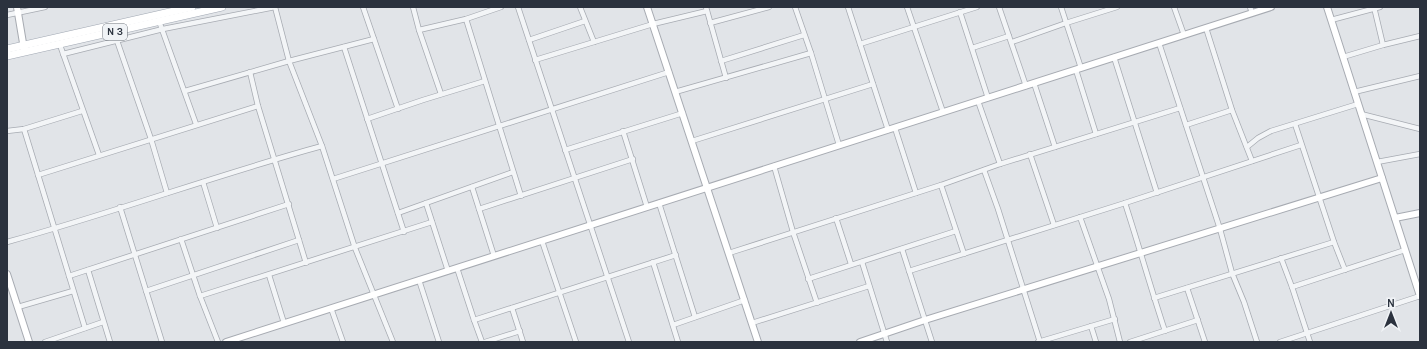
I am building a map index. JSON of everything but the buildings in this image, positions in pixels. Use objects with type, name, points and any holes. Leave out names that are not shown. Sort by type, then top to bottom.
[{"type":"main road","name":"N 3","points":[[7,56],[24,49],[192,7]]},
{"type":"main road","name":"N 3","points":[[7,49],[24,49],[60,45],[222,7]]},
{"type":"street","points":[[7,15],[18,10],[45,7]]},
{"type":"street","points":[[63,54],[163,29],[275,7],[289,61],[322,146],[355,248],[393,342]]},
{"type":"street","points":[[363,7],[398,109]]},
{"type":"street","points":[[413,7],[419,30],[441,94]]},
{"type":"street","points":[[419,30],[466,19],[502,7]]},
{"type":"street","points":[[518,7],[629,342]]},
{"type":"street","points":[[580,7],[594,42]]},
{"type":"street","points":[[647,7],[758,342]]},
{"type":"street","points":[[710,23],[760,8],[769,7]]},
{"type":"street","points":[[795,7],[811,53],[839,145]]},
{"type":"street","points":[[848,7],[873,84],[916,193]]},
{"type":"street","points":[[907,7],[943,112]]},
{"type":"street","points":[[860,44],[977,7]]},
{"type":"street","points":[[1000,7],[1026,86]]},
{"type":"street","points":[[1061,7],[1096,134]]},
{"type":"street","points":[[1012,42],[1117,7]]},
{"type":"street","points":[[1174,7],[1184,35]]},
{"type":"street","points":[[226,342],[1206,28],[1251,10],[1271,7]]},
{"type":"street","points":[[1280,342],[1420,296],[1419,286],[1405,250],[1327,7]]},
{"type":"street","points":[[1331,20],[1380,7]]},
{"type":"street","points":[[1374,8],[1383,45]]},
{"type":"street","points":[[535,60],[707,9],[726,78]]},
{"type":"street","points":[[18,10],[24,49]]},
{"type":"street","points":[[960,12],[988,98]]},
{"type":"street","points":[[466,19],[521,196]]},
{"type":"street","points":[[159,21],[196,124]]},
{"type":"street","points":[[529,40],[585,21]]},
{"type":"street","points":[[1206,28],[1232,110],[1252,161]]},
{"type":"street","points":[[114,32],[151,139],[167,193]]},
{"type":"street","points":[[721,61],[804,35]]},
{"type":"street","points":[[972,48],[1010,36]]},
{"type":"street","points":[[1343,57],[1420,36]]},
{"type":"street","points":[[185,91],[289,61],[374,39]]},
{"type":"street","points":[[1159,43],[1220,229],[1232,273],[1244,302],[1257,342]]},
{"type":"street","points":[[60,45],[99,155]]},
{"type":"street","points":[[344,47],[404,232]]},
{"type":"street","points":[[675,92],[811,53]]},
{"type":"street","points":[[1114,57],[1158,193]]},
{"type":"street","points":[[250,72],[258,106],[306,263]]},
{"type":"street","points":[[333,179],[382,165],[669,72]]},
{"type":"street","points":[[1354,92],[1420,77]]},
{"type":"street","points":[[367,119],[485,81]]},
{"type":"street","points":[[1034,83],[1055,147]]},
{"type":"street","points":[[692,141],[873,84]]},
{"type":"street","points":[[978,101],[1000,164]]},
{"type":"street","points":[[1247,147],[1268,132],[1358,104]]},
{"type":"street","points":[[38,175],[196,124],[258,106]]},
{"type":"street","points":[[729,253],[941,185],[1030,154],[1180,108]]},
{"type":"street","points":[[7,131],[24,129],[82,110]]},
{"type":"street","points":[[1186,124],[1232,110]]},
{"type":"street","points":[[565,150],[682,114]]},
{"type":"street","points":[[1361,114],[1420,129]]},
{"type":"street","points":[[1295,124],[1334,242],[1345,270]]},
{"type":"street","points":[[24,129],[85,328]]},
{"type":"street","points":[[623,131],[647,207]]},
{"type":"street","points":[[909,271],[1158,193],[1301,145]]},
{"type":"street","points":[[7,242],[54,229],[275,159],[322,146]]},
{"type":"street","points":[[1030,154],[1054,226]]},
{"type":"street","points":[[1377,162],[1420,154]]},
{"type":"street","points":[[479,209],[633,159]]},
{"type":"street","points":[[774,166],[793,232],[817,303]]},
{"type":"street","points":[[984,170],[1008,240],[1039,342],[1115,319]]},
{"type":"street","points":[[398,213],[513,172]]},
{"type":"street","points":[[860,342],[925,320],[1382,178]]},
{"type":"street","points":[[203,182],[218,228]]},
{"type":"street","points":[[941,185],[964,254]]},
{"type":"street","points":[[472,187],[494,256]]},
{"type":"street","points":[[426,203],[448,271]]},
{"type":"street","points":[[659,203],[695,317]]},
{"type":"street","points":[[1125,203],[1142,253],[1154,298],[1165,331]]},
{"type":"street","points":[[69,276],[289,204]]},
{"type":"street","points":[[120,207],[162,342]]},
{"type":"street","points":[[1395,218],[1420,213]]},
{"type":"street","points":[[1080,217],[1115,319],[1120,342]]},
{"type":"street","points":[[836,218],[851,264]]},
{"type":"street","points":[[200,296],[355,248],[432,222]]},
{"type":"street","points":[[808,279],[956,231]]},
{"type":"street","points":[[181,240],[200,296],[218,342]]},
{"type":"street","points":[[146,291],[299,240]]},
{"type":"street","points":[[542,241],[576,342]]},
{"type":"street","points":[[1154,298],[1334,242]]},
{"type":"street","points":[[902,249],[932,342]]},
{"type":"street","points":[[1292,287],[1405,250]]},
{"type":"street","points":[[474,320],[676,255]]},
{"type":"street","points":[[1281,258],[1310,342]]},
{"type":"street","points":[[653,262],[678,342]]},
{"type":"street","points":[[862,262],[887,342]]},
{"type":"street","points":[[457,268],[474,320],[484,342],[520,331]]},
{"type":"street","points":[[88,270],[110,342]]},
{"type":"street","points":[[7,274],[10,292],[18,307],[29,342]]},
{"type":"street","points":[[269,275],[284,324]]},
{"type":"street","points":[[419,280],[440,342]]},
{"type":"street","points":[[752,323],[869,286]]},
{"type":"street","points":[[1187,288],[1205,342]]},
{"type":"street","points":[[18,307],[73,291]]},
{"type":"street","points":[[673,324],[744,300]]},
{"type":"street","points":[[331,308],[343,342]]},
{"type":"street","points":[[512,308],[523,342]]},
{"type":"street","points":[[1130,342],[1198,320]]},
{"type":"street","points":[[45,342],[103,322]]},
{"type":"street","points":[[1091,326],[1096,342]]}]
